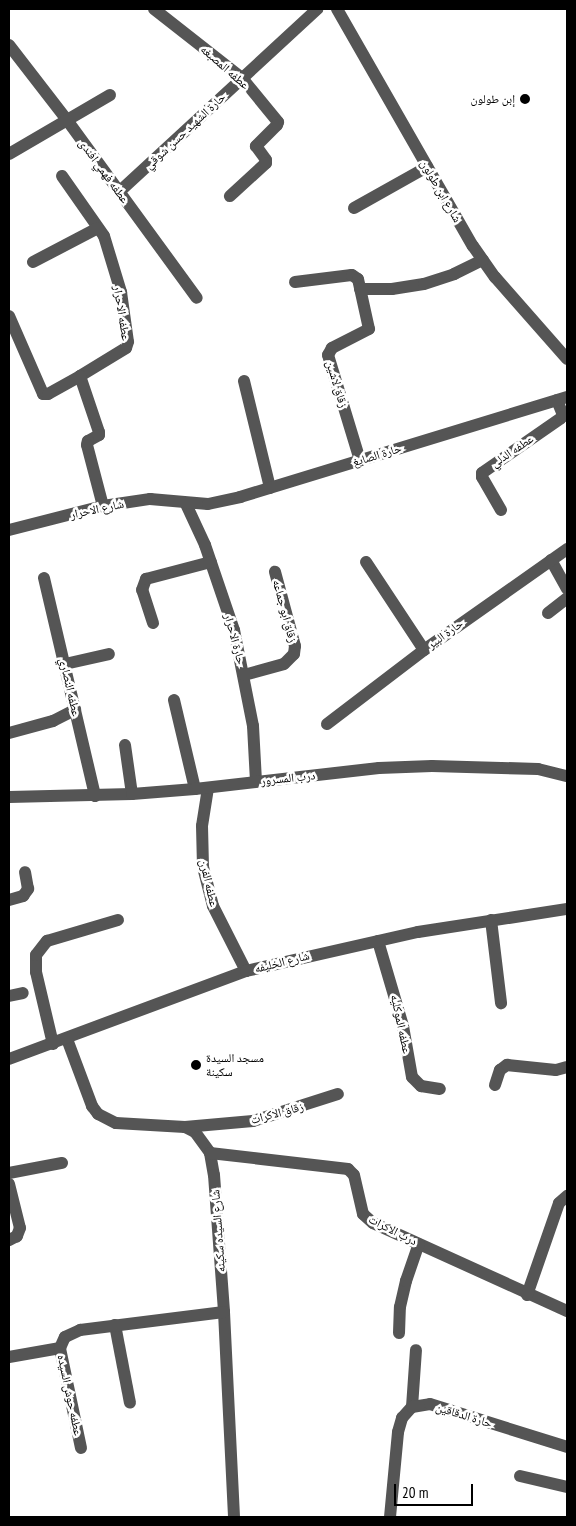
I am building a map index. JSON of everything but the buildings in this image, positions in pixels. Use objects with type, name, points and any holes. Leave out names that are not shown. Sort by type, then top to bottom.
[{"type":"street","name":"عطفه المصبغه","points":[[154,9],[242,78],[278,124],[256,146],[266,160],[266,163],[230,196]]},
{"type":"street","name":"حارة الشهيد حسن شوقي","points":[[120,192],[317,9]]},
{"type":"street","name":"شارع ابن طولون","points":[[337,9],[427,168],[483,260],[495,277],[567,359]]},
{"type":"street","name":"عطفه فهمي افندى","points":[[10,50],[68,120],[197,298]]},
{"type":"street","points":[[9,154],[110,95]]},
{"type":"street","points":[[354,208],[427,168]]},
{"type":"street","name":"عطفه الاحرار","points":[[9,316],[44,394],[48,394],[80,376],[128,345],[121,292],[104,236],[62,176]]},
{"type":"street","points":[[33,262],[98,228]]},
{"type":"street","points":[[296,282],[352,275],[358,278],[360,289],[392,289],[424,284],[454,274],[483,260]]},
{"type":"street","name":"زقاق لاشين","points":[[360,289],[369,325],[368,330],[332,348],[328,355],[360,460]]},
{"type":"street","points":[[80,376],[99,432],[88,441],[87,445],[103,506]]},
{"type":"street","points":[[244,381],[270,488]]},
{"type":"street","name":"حارة الصايغ","points":[[186,504],[208,504],[224,501],[562,398]]},
{"type":"street","name":"عطفه الدلي","points":[[501,510],[482,478],[482,473],[485,469],[561,418],[563,415],[562,398]]},
{"type":"street","name":"شارع الاحرار","points":[[9,530],[103,506],[150,499],[186,504]]},
{"type":"street","name":"حارة الاحرار","points":[[186,504],[211,562],[234,630],[244,675],[252,726],[256,781]]},
{"type":"street","name":"حارة البير","points":[[326,724],[424,650],[567,549]]},
{"type":"street","points":[[551,560],[567,589]]},
{"type":"street","points":[[153,623],[142,590],[146,579],[151,576],[211,562]]},
{"type":"street","points":[[366,562],[424,650]]},
{"type":"street","name":"زقاق ابو جماعه","points":[[244,675],[284,664],[294,654],[295,646],[275,572]]},
{"type":"street","name":"عطفه النصاري","points":[[44,578],[95,796]]},
{"type":"street","points":[[548,613],[567,598]]},
{"type":"street","points":[[65,664],[108,654]]},
{"type":"street","points":[[174,700],[202,788]]},
{"type":"street","points":[[9,733],[37,726],[75,710]]},
{"type":"street","points":[[125,745],[132,794]]},
{"type":"street","name":"درب المسرور","points":[[9,797],[132,794],[379,768],[432,766],[538,770],[567,776]]},
{"type":"street","name":"عطفه الفرن","points":[[202,788],[203,866],[213,906],[246,972]]},
{"type":"street","points":[[9,900],[24,896],[28,889],[25,872]]},
{"type":"street","name":"شارع الخليفه","points":[[9,1059],[246,972],[378,941],[491,920],[567,909]]},
{"type":"street","points":[[53,1044],[36,972],[36,955],[47,941],[118,920]]},
{"type":"street","points":[[491,920],[501,1003]]},
{"type":"street","name":"عطفه الموكليه","points":[[378,941],[392,983],[412,1078],[421,1086],[440,1089]]},
{"type":"street","points":[[9,996],[23,992]]},
{"type":"street","points":[[67,1039],[92,1106],[98,1114],[116,1123],[185,1127]]},
{"type":"street","points":[[495,1085],[500,1070],[507,1065],[556,1070],[567,1067]]},
{"type":"street","name":"زقاق الاكرات","points":[[185,1127],[253,1121],[338,1094]]},
{"type":"street","name":"شارع السيده سكينه","points":[[185,1127],[195,1132],[210,1153],[214,1175],[224,1312],[234,1517]]},
{"type":"street","name":"درب الاكرات","points":[[210,1153],[348,1169],[354,1175],[360,1207],[367,1218],[528,1295],[567,1311]]},
{"type":"street","points":[[9,1173],[62,1163]]},
{"type":"street","points":[[9,1184],[20,1228],[17,1236],[9,1240]]},
{"type":"street","points":[[528,1295],[559,1203],[567,1196]]},
{"type":"street","points":[[399,1333],[404,1290],[419,1244]]},
{"type":"street","name":"عطفه حوش السيده","points":[[81,1448],[60,1348],[65,1337],[75,1331],[224,1312]]},
{"type":"street","points":[[115,1325],[130,1403]]},
{"type":"street","points":[[9,1357],[60,1348]]},
{"type":"street","points":[[390,1517],[398,1432],[402,1418],[412,1407],[416,1350]]},
{"type":"street","name":"حارة الدقاقين","points":[[412,1407],[430,1404],[567,1447]]},
{"type":"street","points":[[520,1476],[567,1487]]},
{"type":"place","name":"إبن طولون","points":[[525,99]]},
{"type":"place","name":"مسجد السيدة سكينة","points":[[196,1065]]}]
